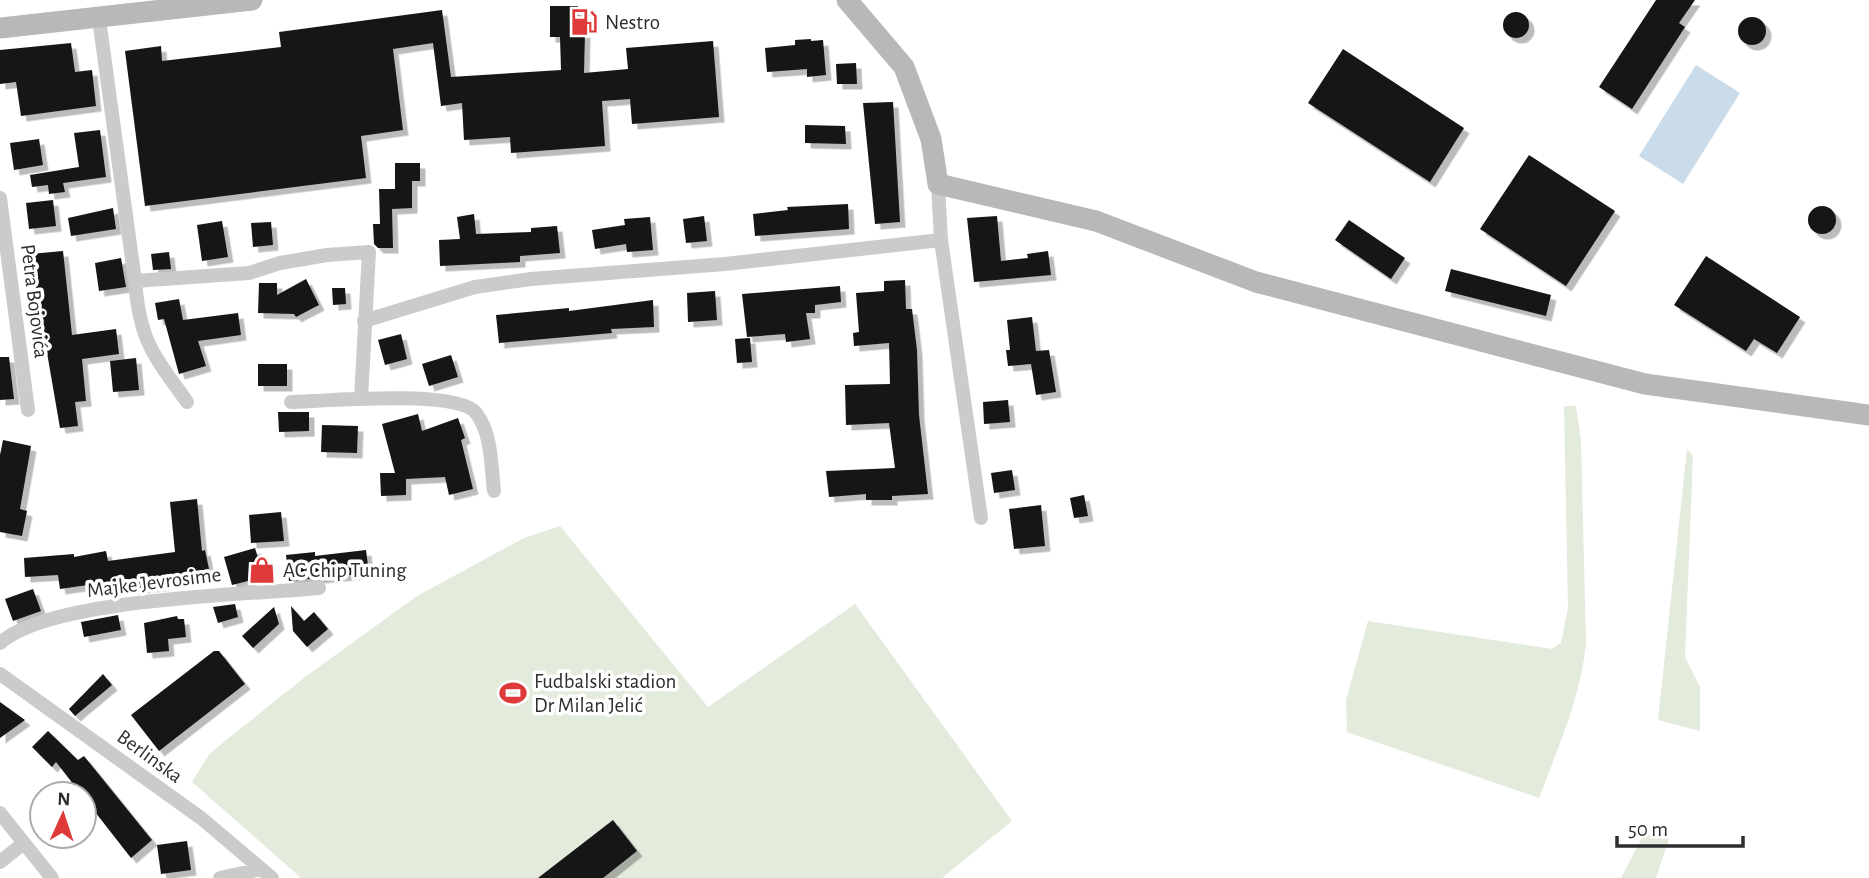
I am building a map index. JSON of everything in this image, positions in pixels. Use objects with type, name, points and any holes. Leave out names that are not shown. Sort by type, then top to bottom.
[{"type":"street","points":[[0,28],[252,0]]},
{"type":"street","points":[[846,0],[904,67],[931,139],[942,240],[981,518]]},
{"type":"street","points":[[99,19],[145,338],[187,402]]},
{"type":"street","points":[[938,184],[1096,221],[1256,282],[1645,384],[1869,415]]},
{"type":"street","name":"Petra Bojovića","points":[[0,198],[28,410]]},
{"type":"street","points":[[365,321],[475,287],[531,279],[725,264],[942,240]]},
{"type":"street","points":[[135,281],[249,273],[280,263],[327,255],[369,252],[361,400]]},
{"type":"street","points":[[291,402],[443,400],[469,406],[477,413],[488,438],[494,491]]},
{"type":"street","name":"Majke Jevrosime","points":[[0,643],[9,634],[42,620],[73,613],[243,592],[319,588]]},
{"type":"street","name":"Berlinska","points":[[0,674],[201,818],[266,874]]},
{"type":"street","points":[[0,813],[52,878]]},
{"type":"street","points":[[0,862],[24,843]]},
{"type":"street","points":[[220,878],[266,874]]},
{"type":"shaded area","points":[[1564,406],[1576,406],[1581,441],[1586,643],[1574,703],[1539,798],[1347,732],[1346,700],[1368,621],[1552,649],[1561,643],[1568,608]]},
{"type":"shaded area","points":[[1687,449],[1693,455],[1685,657],[1700,687],[1700,731],[1658,720]]},
{"type":"shaded area","points":[[560,526],[708,707],[855,604],[1012,821],[942,878],[301,878],[192,782],[210,753],[305,677],[417,596],[524,538]]},
{"type":"shaded area","points":[[1659,833],[1669,839],[1656,878],[1621,878],[1643,836]]},
{"type":"water","points":[[1696,65],[1740,93],[1683,184],[1639,156]]},
{"type":"building","points":[[1656,0],[1695,0],[1679,23],[1685,27],[1632,109],[1599,87]]},
{"type":"building","points":[[550,6],[578,6],[579,33],[585,32],[584,73],[628,69],[626,48],[713,41],[719,117],[632,124],[630,99],[602,101],[605,146],[511,153],[510,137],[464,140],[462,103],[441,106],[433,43],[393,49],[403,130],[361,136],[366,178],[145,206],[125,51],[161,46],[162,61],[281,47],[279,32],[442,10],[451,77],[561,70],[560,37],[550,37]]},
{"type":"building","points":[[1516,12],[1525,16],[1529,25],[1525,34],[1516,38],[1507,34],[1503,25],[1507,16]]},
{"type":"building","points":[[1752,17],[1762,21],[1766,31],[1762,41],[1752,45],[1742,41],[1738,31],[1742,21]]},
{"type":"building","points":[[795,40],[823,40],[826,75],[807,77],[807,69],[767,72],[765,48],[795,45]]},
{"type":"building","points":[[71,43],[75,72],[92,70],[96,106],[21,116],[16,82],[0,84],[0,50]]},
{"type":"building","points":[[1343,49],[1464,128],[1430,182],[1308,103]]},
{"type":"building","points":[[856,63],[857,84],[837,84],[836,64]]},
{"type":"building","points":[[893,102],[900,222],[875,224],[863,103]]},
{"type":"building","points":[[805,125],[845,126],[846,144],[805,143]]},
{"type":"building","points":[[100,130],[106,177],[63,183],[65,192],[49,194],[48,185],[32,187],[30,175],[79,167],[74,133]]},
{"type":"building","points":[[39,139],[43,165],[14,170],[10,143]]},
{"type":"building","points":[[1529,155],[1615,211],[1566,286],[1480,229]]},
{"type":"building","points":[[395,163],[420,163],[420,181],[412,181],[412,208],[392,209],[393,248],[378,248],[374,244],[373,224],[380,224],[379,189],[395,189]]},
{"type":"building","points":[[53,200],[56,226],[29,229],[26,203]]},
{"type":"building","points":[[848,204],[849,229],[755,236],[753,214],[788,210],[787,207]]},
{"type":"building","points":[[1822,206],[1832,210],[1836,220],[1832,230],[1822,234],[1812,230],[1808,220],[1812,210]]},
{"type":"building","points":[[113,208],[116,229],[71,236],[68,218]]},
{"type":"building","points":[[474,214],[476,234],[531,232],[531,228],[557,226],[560,253],[520,256],[520,262],[440,266],[439,240],[460,239],[457,217]]},
{"type":"building","points":[[704,216],[707,241],[686,243],[683,219]]},
{"type":"building","points":[[997,216],[1001,261],[1028,258],[1027,254],[1048,251],[1051,275],[974,282],[967,218]]},
{"type":"building","points":[[650,217],[653,250],[627,252],[626,244],[595,249],[592,230],[625,225],[624,219]]},
{"type":"building","points":[[1349,220],[1405,258],[1391,279],[1335,240]]},
{"type":"building","points":[[222,221],[228,257],[202,261],[197,225]]},
{"type":"building","points":[[271,222],[273,245],[253,247],[251,223]]},
{"type":"building","points":[[63,251],[72,335],[116,329],[119,354],[82,359],[86,401],[75,402],[78,426],[60,428],[30,254]]},
{"type":"building","points":[[169,252],[171,269],[153,270],[151,254]]},
{"type":"building","points":[[1706,256],[1800,317],[1777,353],[1754,339],[1746,351],[1674,305]]},
{"type":"building","points":[[121,258],[126,287],[99,291],[95,263]]},
{"type":"building","points":[[1451,269],[1551,295],[1546,316],[1445,291]]},
{"type":"building","points":[[306,279],[319,305],[296,317],[294,314],[258,313],[259,283],[277,283],[277,295]]},
{"type":"building","points":[[905,280],[906,309],[912,309],[917,350],[919,415],[928,494],[892,496],[892,500],[866,500],[866,494],[829,497],[826,471],[895,468],[889,423],[846,425],[845,385],[890,384],[889,343],[854,346],[853,333],[859,332],[856,293],[884,291],[884,281]]},
{"type":"building","points":[[840,286],[841,302],[815,305],[815,313],[806,313],[810,339],[786,342],[785,334],[747,337],[742,294]]},
{"type":"building","points":[[332,288],[345,288],[346,304],[333,305]]},
{"type":"building","points":[[715,291],[717,320],[688,322],[687,293]]},
{"type":"building","points":[[179,299],[183,320],[238,313],[241,335],[198,341],[206,366],[179,374],[164,319],[158,320],[155,303]]},
{"type":"building","points":[[653,300],[654,327],[611,329],[612,333],[499,343],[496,315],[569,308],[569,311]]},
{"type":"building","points":[[1032,317],[1036,351],[1049,350],[1056,392],[1036,395],[1031,364],[1008,366],[1006,350],[1010,350],[1007,320]]},
{"type":"building","points":[[401,334],[407,359],[385,365],[378,340]]},
{"type":"building","points":[[750,338],[752,362],[737,363],[735,339]]},
{"type":"building","points":[[451,355],[458,377],[429,386],[422,364]]},
{"type":"building","points":[[0,357],[9,357],[14,399],[0,400]]},
{"type":"building","points":[[136,358],[139,390],[113,392],[110,361]]},
{"type":"building","points":[[258,364],[287,364],[287,386],[258,386]]},
{"type":"building","points":[[1008,400],[1010,422],[984,424],[983,402]]},
{"type":"building","points":[[278,412],[309,412],[309,431],[279,432]]},
{"type":"building","points":[[418,414],[422,431],[458,418],[465,438],[461,440],[473,489],[449,495],[445,477],[406,479],[406,495],[381,496],[380,473],[395,473],[382,424]]},
{"type":"building","points":[[322,425],[358,426],[357,453],[321,452]]},
{"type":"building","points":[[3,440],[31,446],[20,509],[27,511],[22,536],[0,532],[0,455]]},
{"type":"building","points":[[1012,470],[1015,490],[994,493],[991,473]]},
{"type":"building","points":[[1084,495],[1088,516],[1074,518],[1070,498]]},
{"type":"building","points":[[197,499],[202,551],[205,550],[209,569],[183,574],[184,577],[165,581],[165,585],[131,589],[129,579],[60,589],[58,575],[25,577],[24,558],[74,554],[74,557],[106,551],[108,561],[175,552],[170,502]]},
{"type":"building","points":[[1041,505],[1045,546],[1014,549],[1009,509]]},
{"type":"building","points":[[281,512],[284,541],[251,543],[249,515]]},
{"type":"building","points":[[255,548],[264,577],[232,585],[224,557]]},
{"type":"building","points":[[366,550],[369,573],[289,581],[286,555],[315,552],[315,556]]},
{"type":"building","points":[[33,589],[41,611],[13,621],[5,599]]},
{"type":"building","points":[[235,604],[238,617],[218,623],[213,607]]},
{"type":"building","points":[[291,606],[304,621],[314,612],[328,629],[307,647],[293,631]]},
{"type":"building","points":[[274,607],[279,624],[253,648],[242,636]]},
{"type":"building","points":[[118,615],[121,630],[84,637],[81,622]]},
{"type":"building","points":[[177,616],[178,619],[184,619],[186,637],[168,639],[169,651],[147,653],[144,623]]},
{"type":"building","points":[[214,651],[219,651],[245,684],[159,751],[131,715]]},
{"type":"building","points":[[103,674],[112,685],[75,716],[69,709]]},
{"type":"building","points":[[0,702],[25,720],[0,738]]},
{"type":"building","points":[[48,731],[78,760],[84,756],[152,840],[131,858],[98,816],[98,780],[70,780],[56,762],[52,767],[32,747]]},
{"type":"building","points":[[613,820],[637,851],[603,878],[538,878]]},
{"type":"building","points":[[187,841],[191,870],[161,874],[157,845]]},
{"type":"place","name":"Nestro","points":[[584,22]]},
{"type":"place","name":"AC Chip Tuning","points":[[262,570]]},
{"type":"place","name":"Fudbalski stadion Dr Milan Jelić","points":[[513,693]]}]
